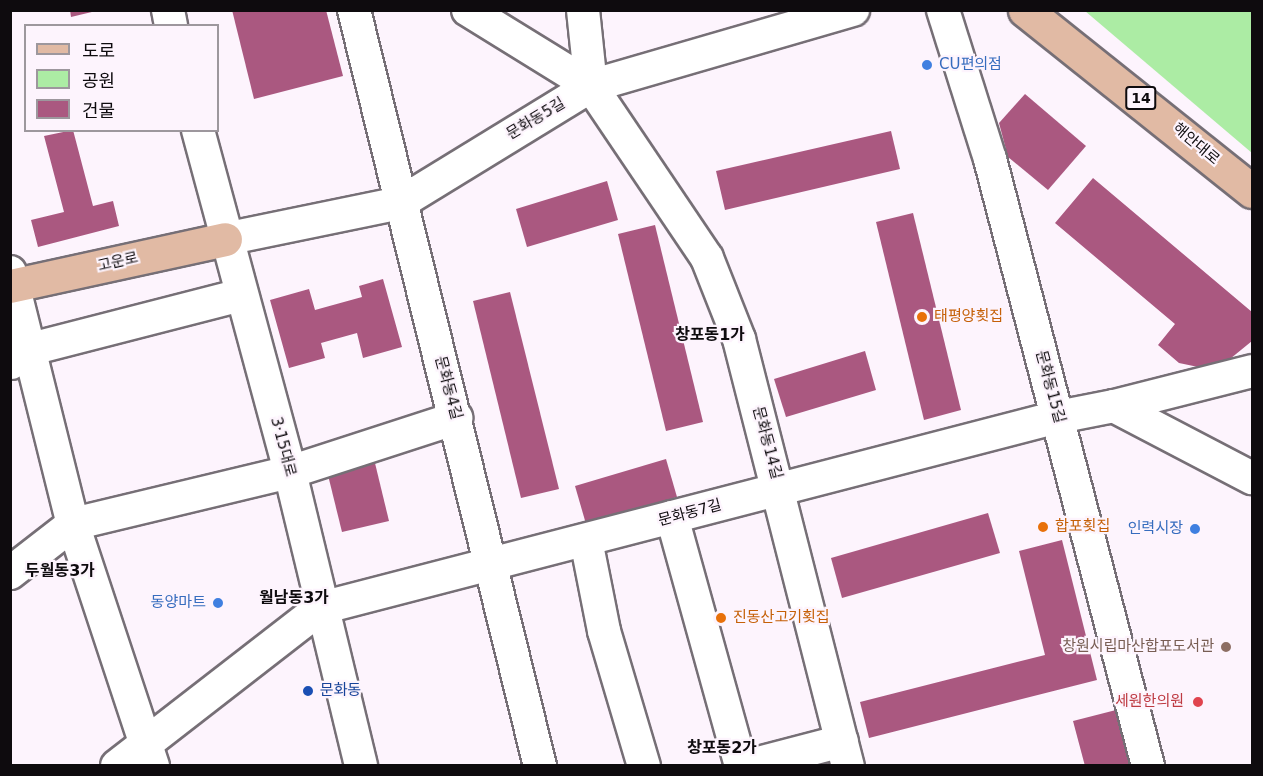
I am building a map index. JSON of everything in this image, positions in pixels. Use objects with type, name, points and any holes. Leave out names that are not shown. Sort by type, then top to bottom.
[{"type":"main road","name":"해안대로","points":[[1025,10],[1252,191]]},
{"type":"main road","name":"고운로","points":[[13,286],[225,239]]},
{"type":"street","name":"문화동4길","points":[[354,10],[540,765]]},
{"type":"street","points":[[468,10],[591,86]]},
{"type":"street","points":[[583,10],[591,86]]},
{"type":"street","name":"문화동5길","points":[[225,239],[400,203],[591,86],[853,10]]},
{"type":"street","name":"문화동15길","points":[[944,10],[1058,417],[1148,765]]},
{"type":"street","name":"문화동14길","points":[[591,86],[707,258],[739,339],[845,753]]},
{"type":"street","name":"3·15대로","points":[[198,132],[225,239],[290,472],[321,608],[361,765]]},
{"type":"street","points":[[13,286],[19,356],[149,753]]},
{"type":"street","points":[[19,356],[241,295]]},
{"type":"street","name":"문화동7길","points":[[321,608],[1058,417],[1114,406],[1252,371]]},
{"type":"street","points":[[1114,406],[1252,478]]},
{"type":"street","points":[[10,573],[73,524],[290,472],[456,418]]},
{"type":"street","points":[[672,518],[741,765]]},
{"type":"street","points":[[586,540],[604,631],[644,765]]},
{"type":"street","points":[[117,765],[149,753],[321,608]]},
{"type":"street","points":[[747,765],[845,753]]},
{"type":"green space","points":[[1085,11],[1252,11],[1252,153]]},
{"type":"building","points":[[70,10],[96,10],[96,11],[71,17]]},
{"type":"building","points":[[232,10],[326,10],[343,76],[254,99]]},
{"type":"building","points":[[1025,94],[1086,146],[1048,190],[1008,157],[999,123]]},
{"type":"building","points":[[891,131],[900,169],[725,210],[716,171]]},
{"type":"building","points":[[74,132],[93,206],[113,201],[119,226],[38,247],[31,220],[64,212],[44,136]]},
{"type":"building","points":[[1093,178],[1252,312],[1252,341],[1225,363],[1203,368],[1179,363],[1158,345],[1175,324],[1055,223]]},
{"type":"building","points":[[607,181],[618,220],[527,247],[516,209]]},
{"type":"building","points":[[913,213],[961,410],[924,420],[876,222]]},
{"type":"building","points":[[655,225],[703,422],[666,431],[618,234]]},
{"type":"building","points":[[383,279],[402,347],[363,358],[357,333],[321,343],[325,358],[289,368],[270,300],[309,289],[315,310],[362,297],[359,286]]},
{"type":"building","points":[[510,292],[559,489],[521,498],[473,301]]},
{"type":"building","points":[[865,351],[876,390],[786,417],[774,379]]},
{"type":"building","points":[[374,459],[389,521],[342,532],[327,471]]},
{"type":"building","points":[[666,459],[677,497],[586,524],[575,486]]},
{"type":"building","points":[[988,513],[1000,553],[842,598],[831,558]]},
{"type":"building","points":[[1062,540],[1097,680],[869,738],[860,702],[1045,655],[1019,551]]},
{"type":"building","points":[[1116,710],[1130,766],[1085,766],[1073,721]]},
{"type":"place","name":"CU편의점","points":[[927,65]]},
{"type":"place","name":"태평양횟집","points":[[922,317]]},
{"type":"place","name":"합포횟집","points":[[1043,527]]},
{"type":"place","name":"인력시장","points":[[1195,529]]},
{"type":"place","name":"동양마트","points":[[218,603]]},
{"type":"place","name":"진동산고기횟집","points":[[721,618]]},
{"type":"place","name":"창원시립마산합포도서관","points":[[1226,647]]},
{"type":"place","name":"문화동","points":[[308,691]]},
{"type":"place","name":"세원한의원","points":[[1198,702]]},
{"type":"district","name":"창포동1가","points":[[710,335]]},
{"type":"district","name":"두월동3가","points":[[60,571]]},
{"type":"district","name":"월남동3가","points":[[294,598]]},
{"type":"district","name":"창포동2가","points":[[722,748]]}]
